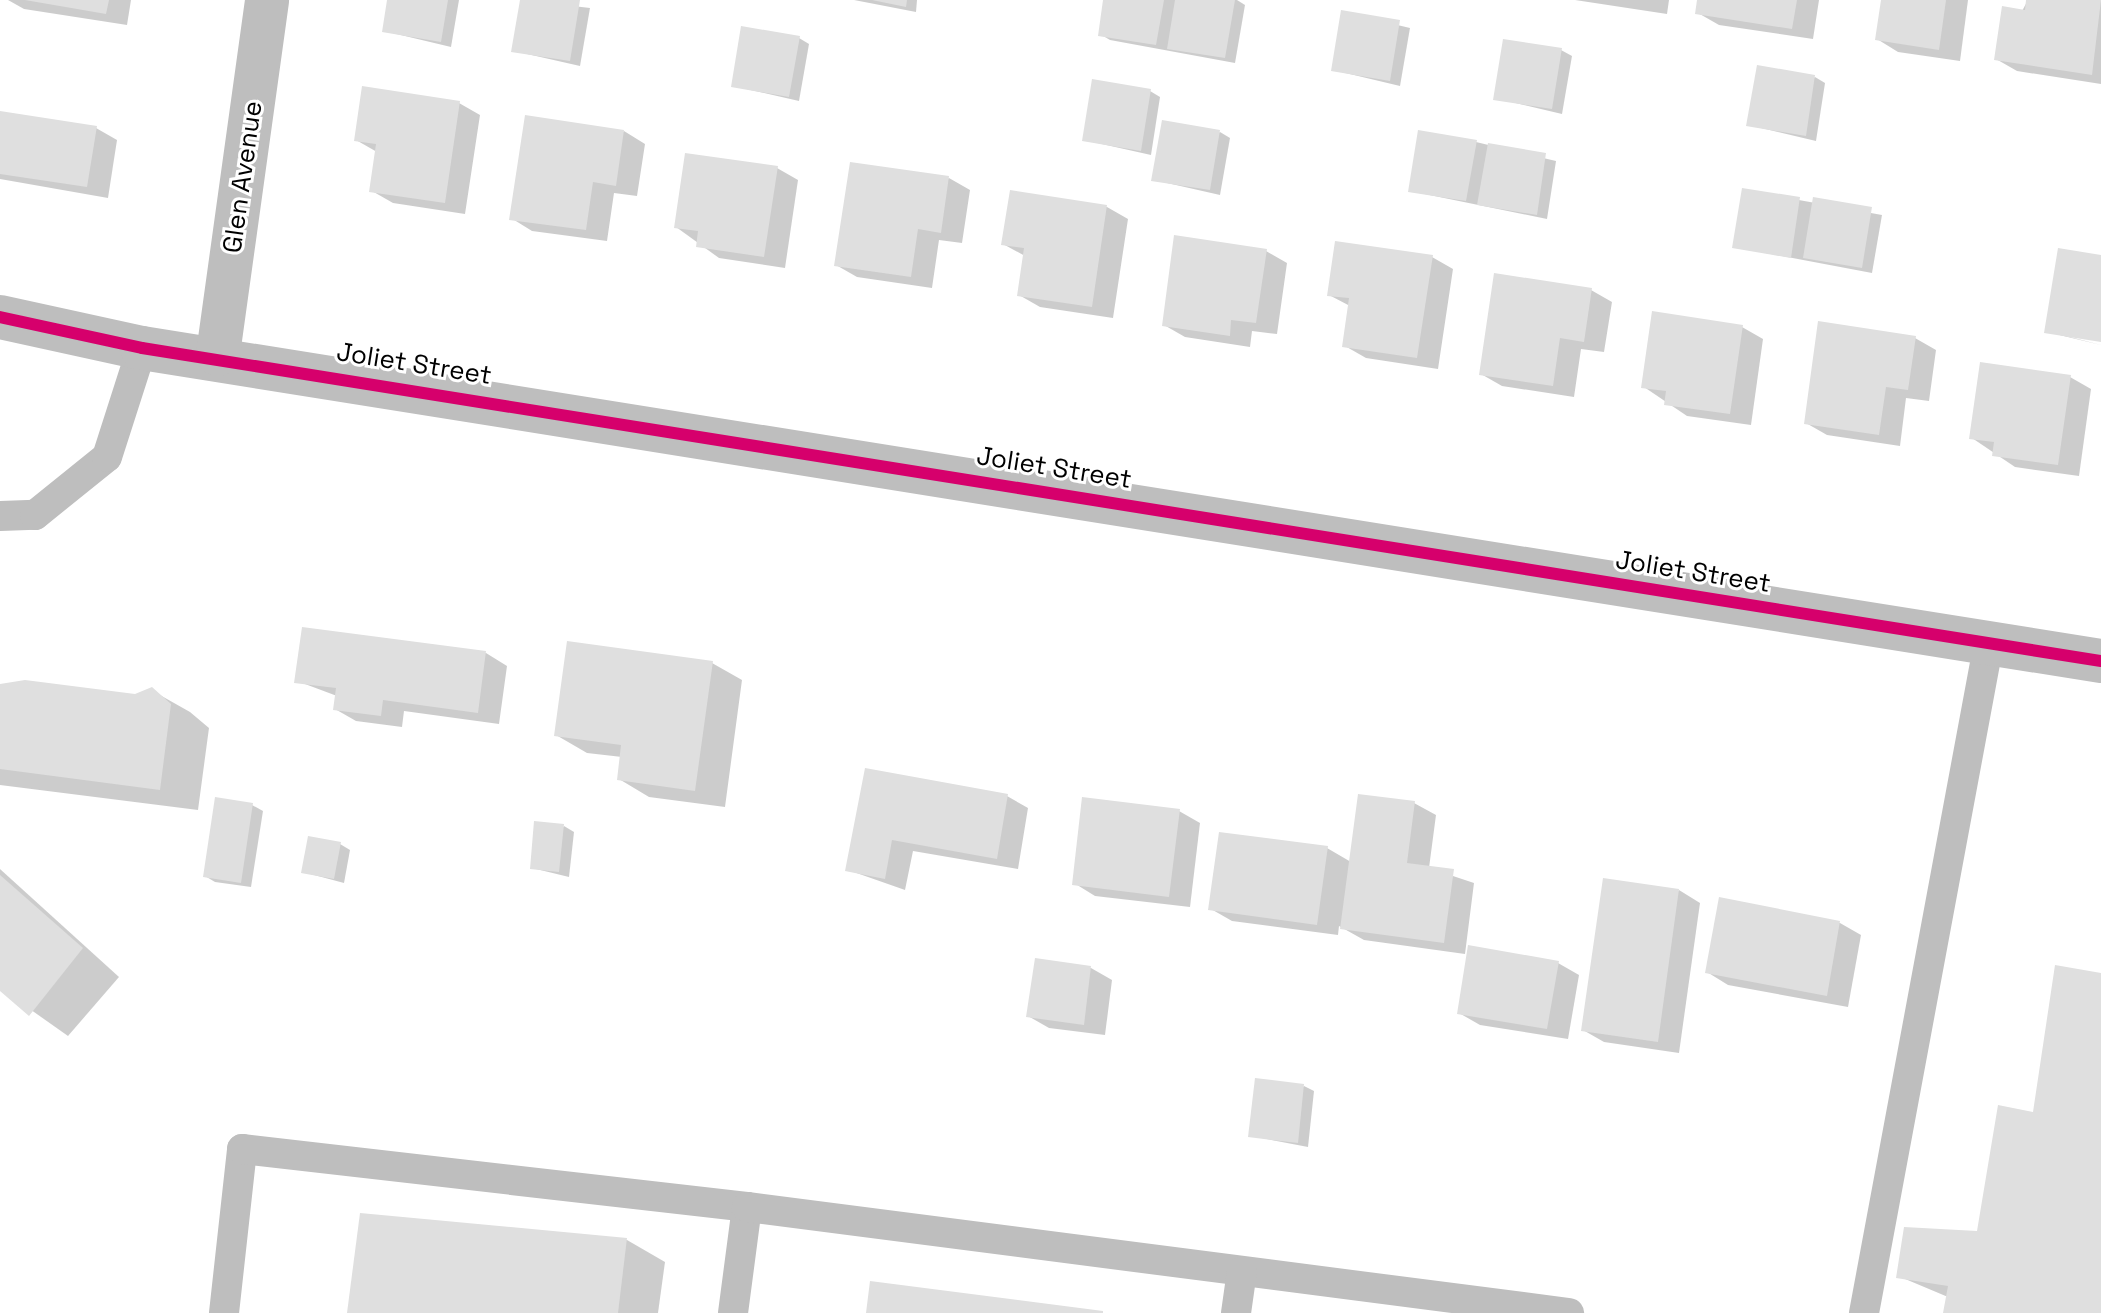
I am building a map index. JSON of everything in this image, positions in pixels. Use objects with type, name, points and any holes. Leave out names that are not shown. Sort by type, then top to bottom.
[{"type":"street","name":"Glen Avenue","points":[[218,354],[267,0]]},
{"type":"street","name":"Joliet Street","points":[[0,317],[142,348],[218,354],[2101,661]]},
{"type":"lane","points":[[0,516],[35,515],[107,457],[142,348]]},
{"type":"lane","points":[[1864,1313],[1989,642]]},
{"type":"lane","points":[[224,1313],[242,1149],[747,1207],[1569,1313]]},
{"type":"lane","points":[[733,1313],[747,1207]]},
{"type":"lane","points":[[1236,1313],[1242,1271]]},
{"type":"building","points":[[25,0],[109,0],[106,14]]},
{"type":"building","points":[[387,0],[448,0],[441,42],[382,32]]},
{"type":"building","points":[[520,0],[580,0],[570,61],[511,52]]},
{"type":"building","points":[[872,0],[907,0],[906,7]]},
{"type":"building","points":[[1103,0],[1164,0],[1156,45],[1098,36]]},
{"type":"building","points":[[1175,0],[1235,0],[1225,58],[1167,49]]},
{"type":"building","points":[[1697,0],[1797,0],[1792,29],[1695,14]]},
{"type":"building","points":[[1881,0],[1946,0],[1939,50],[1875,40]]},
{"type":"building","points":[[2026,0],[2101,0],[2092,75],[1994,60],[2002,6],[2025,10]]},
{"type":"building","points":[[1341,10],[1400,20],[1390,81],[1331,71]]},
{"type":"building","points":[[741,26],[800,36],[789,97],[731,87]]},
{"type":"building","points":[[1503,39],[1562,48],[1552,109],[1493,100]]},
{"type":"building","points":[[1757,65],[1815,75],[1806,136],[1746,126]]},
{"type":"building","points":[[1092,79],[1151,89],[1141,151],[1082,141]]},
{"type":"building","points":[[362,86],[460,101],[445,203],[369,192],[376,144],[354,141]]},
{"type":"building","points":[[0,111],[97,126],[87,187],[0,174]]},
{"type":"building","points":[[525,115],[624,130],[616,186],[593,182],[586,230],[509,220]]},
{"type":"building","points":[[1162,120],[1220,130],[1210,190],[1151,181]]},
{"type":"building","points":[[1418,130],[1477,140],[1466,201],[1408,192]]},
{"type":"building","points":[[1488,143],[1546,153],[1537,215],[1477,205]]},
{"type":"building","points":[[685,153],[778,166],[764,257],[696,247],[698,231],[674,228]]},
{"type":"building","points":[[850,162],[949,176],[941,233],[918,229],[911,277],[834,266]]},
{"type":"building","points":[[1742,188],[1800,197],[1791,258],[1732,248]]},
{"type":"building","points":[[1010,190],[1107,205],[1092,307],[1017,296],[1024,248],[1001,245]]},
{"type":"building","points":[[1813,197],[1872,207],[1862,268],[1803,258]]},
{"type":"building","points":[[1174,235],[1267,249],[1256,323],[1231,320],[1230,336],[1162,326]]},
{"type":"building","points":[[1335,241],[1433,255],[1417,358],[1342,347],[1349,298],[1327,296]]},
{"type":"building","points":[[2058,248],[2101,255],[2101,342],[2044,333]]},
{"type":"building","points":[[1494,273],[1592,288],[1584,342],[1560,338],[1553,386],[1479,375]]},
{"type":"building","points":[[1652,311],[1743,325],[1730,414],[1664,405],[1666,391],[1641,388]]},
{"type":"building","points":[[1818,321],[1916,336],[1908,390],[1886,387],[1879,435],[1804,424]]},
{"type":"building","points":[[1980,362],[2071,375],[2058,465],[1992,456],[1994,442],[1969,439]]},
{"type":"building","points":[[302,627],[486,651],[478,713],[383,700],[381,716],[333,710],[336,688],[294,683]]},
{"type":"building","points":[[567,641],[713,661],[695,791],[617,780],[621,745],[554,736]]},
{"type":"building","points":[[25,680],[135,694],[152,687],[171,704],[160,790],[0,769],[0,684]]},
{"type":"building","points":[[865,768],[1008,794],[997,859],[892,840],[885,879],[845,871]]},
{"type":"building","points":[[1358,794],[1415,801],[1407,863],[1454,869],[1444,943],[1340,929]]},
{"type":"building","points":[[215,797],[253,803],[241,883],[203,877]]},
{"type":"building","points":[[1082,797],[1180,809],[1169,897],[1072,885]]},
{"type":"building","points":[[534,821],[564,824],[559,872],[530,869]]},
{"type":"building","points":[[1219,832],[1328,846],[1317,925],[1208,910]]},
{"type":"building","points":[[308,836],[341,842],[334,879],[301,873]]},
{"type":"building","points":[[0,875],[83,948],[29,1016],[0,991]]},
{"type":"building","points":[[1603,878],[1679,889],[1658,1042],[1581,1031]]},
{"type":"building","points":[[1719,897],[1840,921],[1827,996],[1705,973]]},
{"type":"building","points":[[1468,945],[1559,961],[1547,1029],[1457,1014]]},
{"type":"building","points":[[1035,958],[1091,966],[1084,1025],[1026,1017]]},
{"type":"building","points":[[2055,965],[2101,973],[2101,1313],[1943,1313],[1948,1286],[1896,1278],[1904,1227],[1977,1231],[1998,1105],[2033,1112]]},
{"type":"building","points":[[1255,1078],[1304,1084],[1298,1143],[1248,1137]]},
{"type":"building","points":[[360,1213],[627,1238],[618,1313],[347,1313]]},
{"type":"building","points":[[870,1281],[1103,1311],[1103,1313],[866,1313]]},
{"type":"cycle path","points":[[0,317],[142,348],[2101,661]]}]
